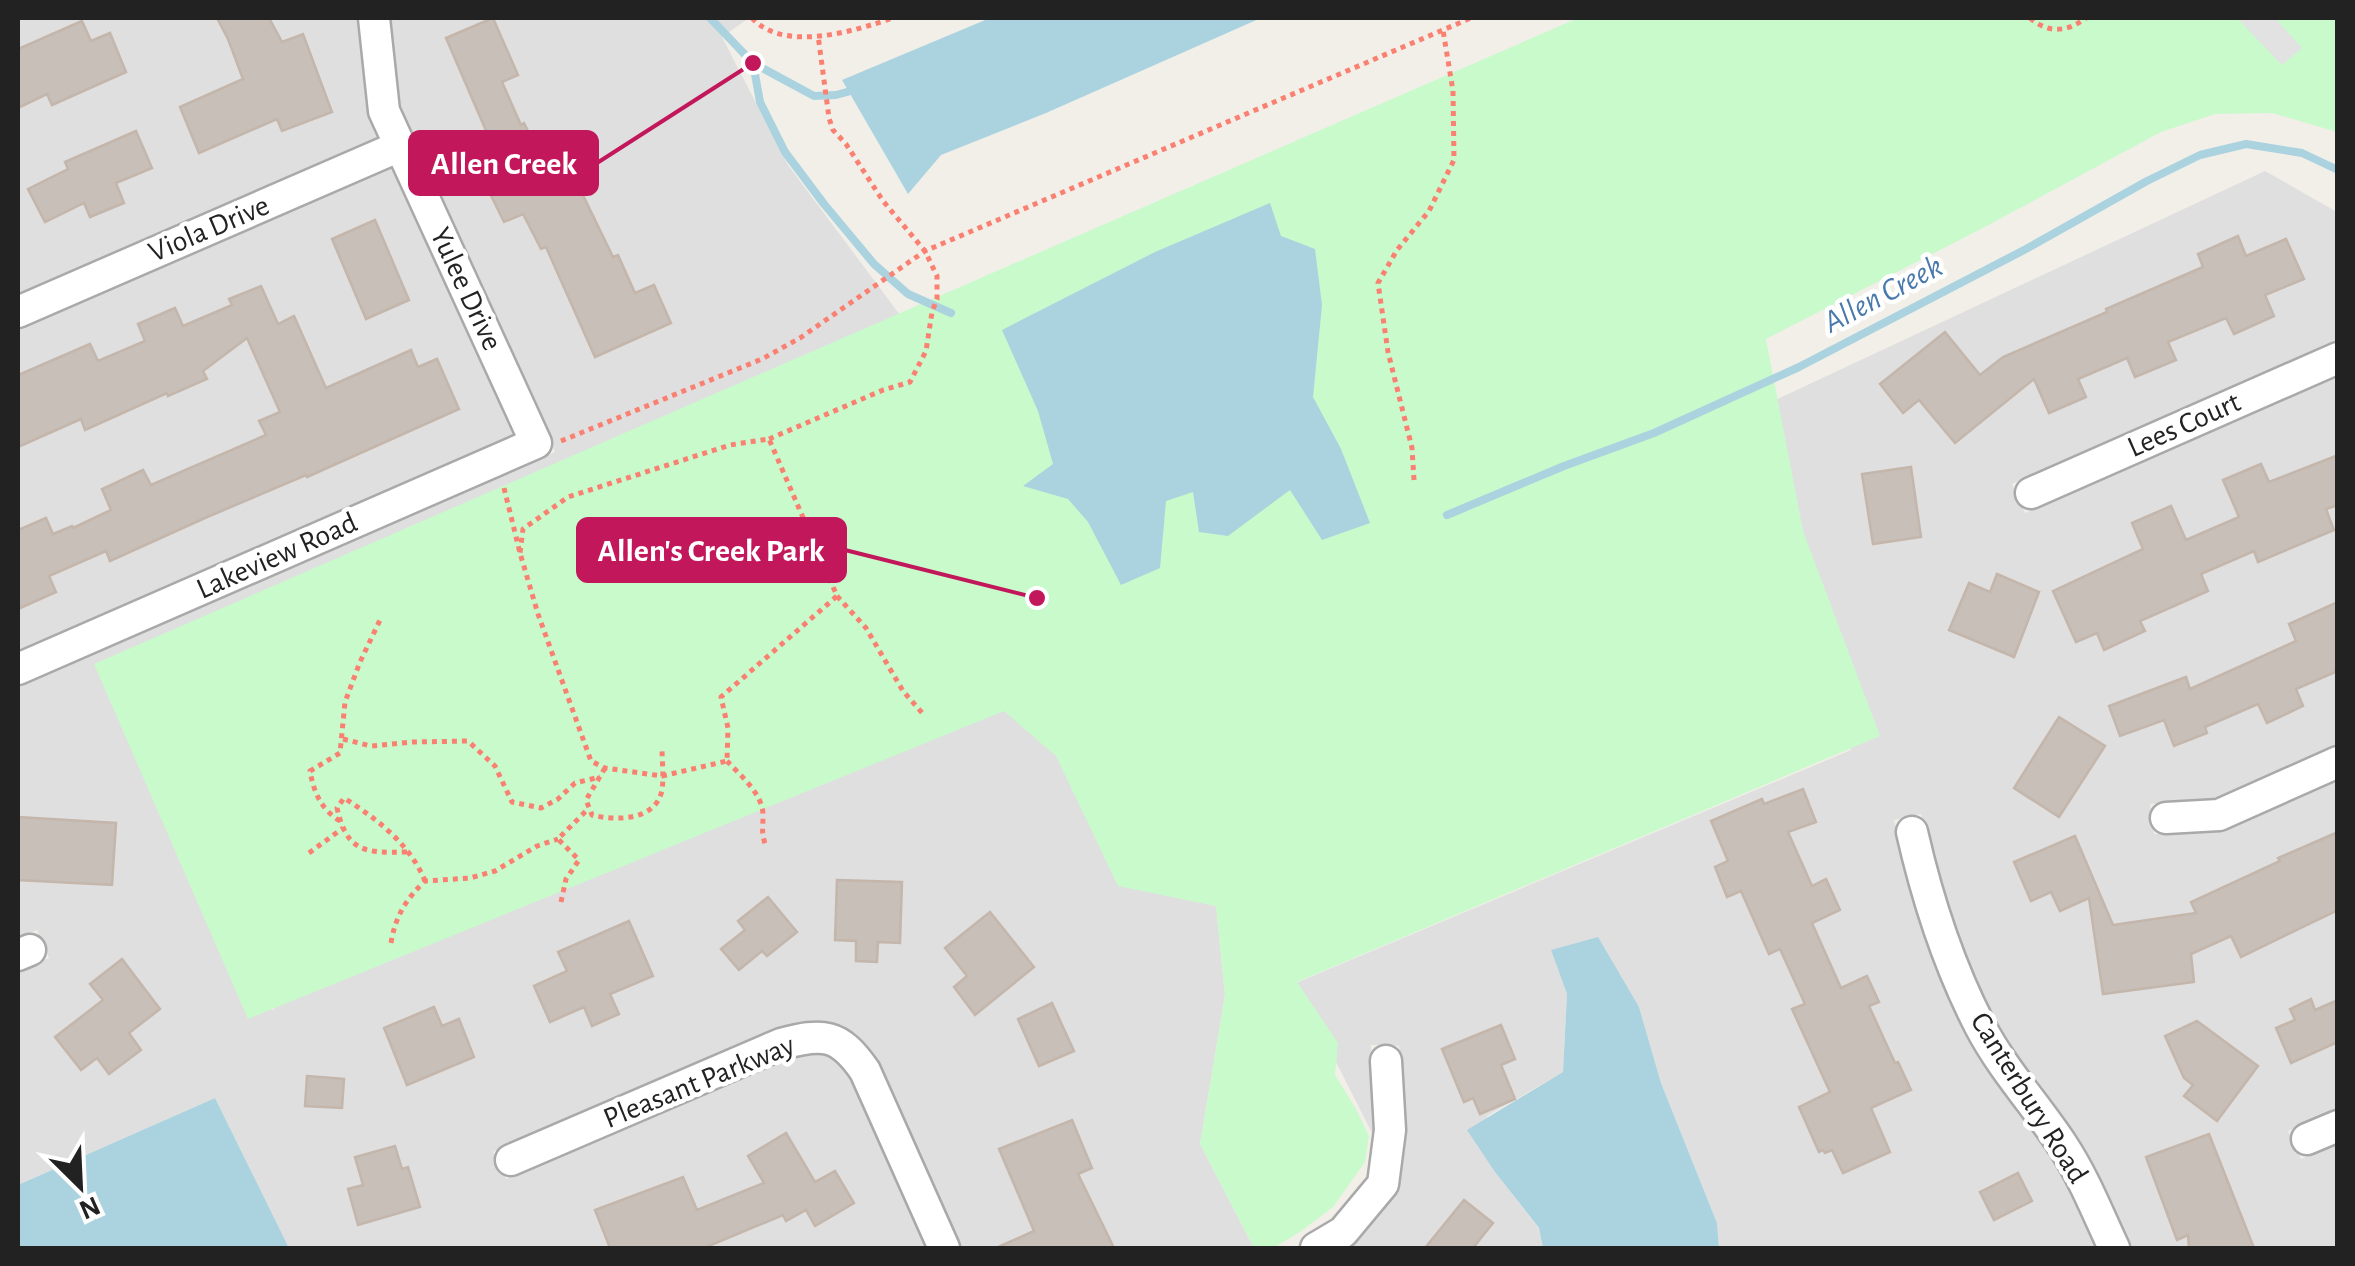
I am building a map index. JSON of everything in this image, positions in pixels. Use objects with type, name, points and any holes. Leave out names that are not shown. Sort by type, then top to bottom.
[{"type":"street","name":"Yulee Drive","points":[[374,18],[384,111],[536,443]]},
{"type":"street","name":"Viola Drive","points":[[18,312],[400,146]]},
{"type":"street","name":"Lees Court","points":[[2030,492],[2338,358]]},
{"type":"street","name":"Lakeview Road","points":[[18,669],[536,443]]},
{"type":"street","points":[[2166,818],[2218,815],[2338,762]]},
{"type":"street","name":"Canterbury Road","points":[[1912,832],[1955,973],[1980,1028],[2066,1151],[2114,1248]]},
{"type":"street","name":"Pleasant Parkway","points":[[512,1160],[780,1044],[804,1038],[830,1038],[852,1053],[865,1071],[944,1248]]},
{"type":"street","points":[[1316,1248],[1343,1232],[1383,1184],[1390,1130],[1386,1060]]},
{"type":"street","points":[[2307,1139],[2338,1126]]},
{"type":"path","points":[[752,18],[759,25],[793,38],[844,32],[893,18]]},
{"type":"path","points":[[536,443],[555,445],[762,359],[800,338],[925,251],[1471,18]]},
{"type":"path","points":[[2030,18],[2055,31],[2075,26],[2086,18]]},
{"type":"path","points":[[1414,480],[1412,448],[1388,352],[1378,283],[1397,250],[1428,211],[1454,160],[1453,90],[1443,30]]},
{"type":"path","points":[[520,553],[523,529],[568,497],[730,446],[769,439],[910,382],[926,351],[937,298],[937,276],[925,251],[883,201],[834,130],[818,35]]},
{"type":"path","points":[[769,439],[837,596],[866,628],[904,692],[924,715]]},
{"type":"path","points":[[494,462],[509,500],[520,553],[544,630],[590,761],[605,768],[662,776],[727,760]]},
{"type":"path","points":[[766,847],[760,829],[764,812],[757,794],[727,760],[728,728],[721,697],[837,596]]},
{"type":"path","points":[[381,618],[345,702],[340,753],[310,771],[314,790],[326,812],[355,844],[364,850],[407,852]]},
{"type":"path","points":[[343,739],[371,746],[468,742],[496,766],[512,802],[541,808],[575,783],[600,778]]},
{"type":"path","points":[[605,768],[586,800],[592,815],[609,820],[636,816],[653,808],[662,793],[662,748]]},
{"type":"path","points":[[341,825],[336,808],[344,798],[391,832],[416,860],[425,881]]},
{"type":"path","points":[[390,944],[400,912],[425,881],[470,878],[495,871],[537,846],[558,839],[589,808]]},
{"type":"path","points":[[310,852],[341,825]]},
{"type":"path","points":[[558,839],[579,860],[566,878],[561,902]]},
{"type":"shaded area","points":[[18,18],[359,18],[381,138],[18,295]]},
{"type":"shaded area","points":[[387,18],[749,18],[722,37],[788,165],[906,323],[893,375],[818,420],[775,420],[728,437],[688,459],[675,471],[617,480],[580,467],[234,630],[192,720],[179,857],[232,958],[247,1005],[274,1010],[314,826],[394,790],[462,796],[517,890],[578,869],[536,777],[608,744],[733,775],[1015,665],[1118,885],[1216,906],[1225,995],[1200,1144],[1254,1248],[960,1248],[877,1066],[859,1040],[828,1022],[802,1022],[774,1030],[493,1152],[506,1179],[786,1059],[827,1053],[843,1064],[853,1079],[929,1248],[289,1248],[215,1098],[18,1185],[18,972],[49,958],[37,930],[18,938],[18,686],[555,452],[398,108]]},
{"type":"shaded area","points":[[2237,18],[2275,18],[2302,48],[2282,65]]},
{"type":"shaded area","points":[[394,167],[517,434],[18,651],[18,329]]},
{"type":"shaded area","points":[[2265,171],[2337,212],[2337,340],[2012,484],[2025,513],[2337,375],[2337,745],[2214,800],[2150,804],[2154,834],[2225,829],[2337,779],[2337,1109],[2288,1131],[2301,1159],[2337,1143],[2337,1248],[2129,1248],[2100,1183],[1993,1021],[1968,968],[1921,814],[1894,820],[1907,875],[1968,1033],[1998,1083],[2055,1159],[2099,1248],[1719,1248],[1717,1223],[1661,1083],[1639,1007],[1551,950],[1567,994],[1563,1072],[1487,1116],[1495,1172],[1539,1229],[1543,1248],[1346,1248],[1397,1187],[1404,1130],[1399,1046],[1371,1045],[1374,1137],[1296,983],[1851,750],[1705,433]]},
{"type":"green space","points":[[1578,18],[2337,18],[2337,132],[2272,113],[2215,114],[2161,132],[1766,339],[1803,531],[1880,736],[1297,982],[1338,1043],[1335,1075],[1369,1136],[1365,1162],[1333,1207],[1300,1232],[1273,1248],[1254,1248],[1200,1144],[1225,995],[1216,906],[1118,886],[1056,756],[1004,711],[248,1019],[94,664]]},
{"type":"water","points":[[990,18],[1261,18],[941,155],[908,194],[842,80]]},
{"type":"water","points":[[1270,203],[1281,236],[1315,249],[1322,305],[1313,397],[1341,449],[1370,523],[1322,540],[1290,490],[1228,536],[1199,532],[1193,492],[1166,501],[1160,568],[1121,585],[1088,522],[1068,499],[1023,486],[1053,464],[1038,411],[1002,330],[1155,252]]},
{"type":"water","points":[[1598,937],[1639,1007],[1661,1083],[1717,1223],[1719,1248],[1543,1248],[1539,1228],[1467,1130],[1563,1072],[1567,994],[1551,950]]},
{"type":"water","points":[[215,1098],[289,1248],[18,1248],[18,1185]]},
{"type":"building","points":[[217,18],[269,18],[282,42],[303,34],[332,112],[282,131],[277,119],[199,153],[180,107],[243,79]]},
{"type":"building","points":[[493,18],[518,75],[502,82],[521,125],[524,123],[542,159],[561,150],[635,293],[654,285],[671,323],[595,357],[546,247],[541,249],[523,214],[504,222],[469,151],[490,140],[446,38]]},
{"type":"building","points":[[82,21],[91,41],[110,33],[126,72],[52,105],[47,94],[18,108],[18,49]]},
{"type":"building","points":[[136,131],[152,168],[116,183],[124,203],[90,217],[84,203],[45,222],[28,189],[68,169],[65,162]]},
{"type":"building","points":[[375,220],[409,300],[366,319],[332,239]]},
{"type":"building","points":[[2238,236],[2246,256],[2286,239],[2304,279],[2265,295],[2274,316],[2234,334],[2226,318],[2168,342],[2176,360],[2135,377],[2127,358],[2078,379],[2086,397],[2049,413],[2034,379],[1955,443],[1919,400],[1903,413],[1880,384],[1945,332],[1980,375],[2003,357],[2203,267],[2198,254]]},
{"type":"building","points":[[261,286],[278,324],[294,316],[326,388],[411,350],[418,367],[437,359],[459,409],[110,561],[106,551],[49,576],[56,592],[18,609],[18,530],[46,518],[53,534],[73,528],[111,510],[102,489],[143,470],[151,485],[266,435],[259,421],[280,412],[247,338],[203,371],[207,379],[85,430],[81,419],[18,447],[18,375],[90,344],[98,361],[145,341],[138,324],[175,308],[183,326],[232,305],[229,299]]},
{"type":"building","points":[[2338,455],[2338,505],[2326,509],[2334,530],[2258,562],[2254,551],[2201,574],[2208,591],[2140,621],[2145,631],[2104,650],[2097,633],[2076,642],[2053,591],[2143,549],[2132,523],[2171,506],[2186,540],[2239,517],[2223,480],[2261,464],[2269,482]]},
{"type":"building","points":[[1911,467],[1921,537],[1873,544],[1862,474]]},
{"type":"building","points":[[1997,574],[2039,592],[2014,657],[1949,630],[1969,583],[1990,592]]},
{"type":"building","points":[[2338,602],[2338,671],[2296,689],[2303,706],[2267,723],[2258,704],[2205,727],[2207,733],[2174,746],[2164,720],[2120,736],[2109,706],[2186,677],[2190,689],[2296,641],[2289,624]]},
{"type":"building","points":[[2059,717],[2105,746],[2059,817],[2014,788]]},
{"type":"building","points":[[1803,789],[1816,822],[1788,832],[1812,886],[1826,879],[1840,910],[1812,923],[1841,988],[1867,976],[1879,1002],[1869,1006],[1911,1090],[1871,1108],[1890,1152],[1843,1173],[1832,1150],[1819,1152],[1799,1107],[1830,1092],[1792,1009],[1805,1004],[1780,949],[1769,954],[1741,891],[1727,897],[1715,867],[1728,861],[1711,821],[1762,799],[1764,804]]},
{"type":"building","points":[[18,817],[116,823],[112,885],[18,880]]},
{"type":"building","points":[[2338,832],[2338,910],[2241,957],[2231,936],[2191,954],[2194,982],[2103,994],[2089,898],[2060,911],[2051,892],[2031,901],[2014,862],[2075,836],[2113,925],[2196,913],[2191,902]]},
{"type":"building","points":[[837,880],[902,882],[900,943],[878,942],[877,962],[856,961],[856,941],[835,940]]},
{"type":"building","points":[[768,897],[797,932],[767,956],[762,951],[739,970],[721,949],[745,930],[738,921]]},
{"type":"building","points":[[990,912],[1034,967],[975,1015],[954,987],[967,976],[945,948]]},
{"type":"building","points":[[629,921],[653,976],[610,994],[619,1014],[592,1026],[584,1007],[550,1022],[534,986],[567,971],[558,952]]},
{"type":"building","points":[[122,959],[160,1009],[129,1033],[141,1050],[109,1074],[97,1058],[81,1070],[55,1037],[103,1000],[90,984]]},
{"type":"building","points":[[2311,999],[2315,1010],[2338,1000],[2338,1042],[2291,1063],[2276,1028],[2295,1020],[2290,1009]]},
{"type":"building","points":[[1052,1003],[1074,1051],[1039,1066],[1018,1019]]},
{"type":"building","points":[[434,1007],[442,1026],[459,1019],[474,1057],[407,1085],[384,1028]]},
{"type":"building","points":[[2197,1021],[2258,1066],[2217,1121],[2184,1096],[2193,1085],[2184,1078],[2165,1036]]},
{"type":"building","points":[[1501,1025],[1515,1059],[1501,1065],[1515,1099],[1480,1114],[1473,1098],[1464,1102],[1442,1049]]},
{"type":"building","points":[[307,1076],[344,1079],[342,1108],[305,1106]]},
{"type":"building","points":[[1072,1120],[1092,1168],[1078,1174],[1114,1248],[996,1248],[1034,1231],[999,1149]]},
{"type":"building","points":[[786,1133],[815,1182],[835,1171],[854,1203],[815,1226],[806,1210],[786,1221],[783,1215],[704,1248],[610,1248],[595,1210],[683,1177],[697,1210],[764,1183],[748,1156]]},
{"type":"building","points":[[2209,1134],[2254,1248],[2189,1248],[2188,1235],[2177,1240],[2146,1157]]},
{"type":"building","points":[[395,1146],[402,1169],[408,1167],[420,1207],[358,1225],[348,1189],[363,1185],[355,1157]]},
{"type":"building","points":[[2018,1173],[2032,1201],[1994,1220],[1980,1192]]},
{"type":"building","points":[[1464,1200],[1493,1223],[1473,1248],[1425,1248]]},
{"type":"waterway","name":"Allen Creek","points":[[710,18],[753,63],[814,96],[858,89]]},
{"type":"waterway","name":"Allen Creek","points":[[753,63],[760,102],[785,152],[824,204],[874,264],[908,294],[951,313]]},
{"type":"waterway","name":"Allen Creek","points":[[1447,515],[1654,433],[1799,367],[2200,155],[2246,144],[2302,153],[2338,170]]},
{"type":"place","name":"Allen Creek","points":[[753,63]]},
{"type":"place","name":"Allen's Creek Park","points":[[1037,598]]}]
